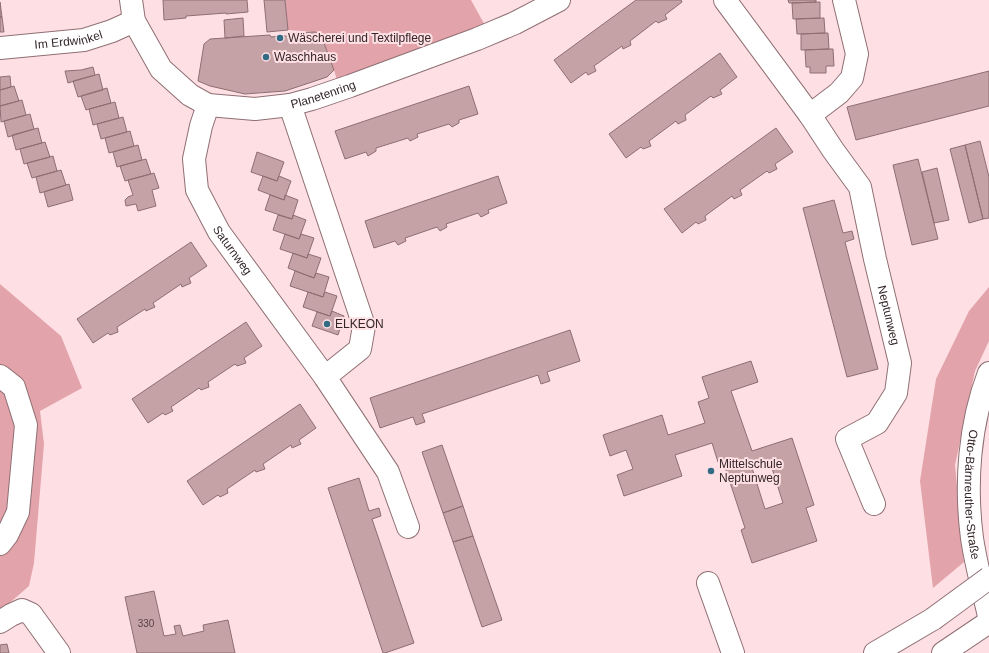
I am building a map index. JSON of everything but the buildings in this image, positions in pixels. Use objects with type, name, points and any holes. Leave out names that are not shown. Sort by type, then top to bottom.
[{"type":"street","name":"Planetenring","points":[[131,0],[134,21],[160,69],[190,95],[208,105],[255,109],[290,105],[350,86],[477,39],[515,23],[559,0]]},
{"type":"street","name":"Neptunweg","points":[[725,0],[810,115],[860,187],[875,259],[900,363],[896,394],[877,423],[847,439],[874,504]]},
{"type":"street","points":[[810,115],[839,93],[852,78],[857,54],[844,0]]},
{"type":"street","name":"Im Erdwinkel","points":[[0,48],[84,40],[112,32],[134,21]]},
{"type":"street","name":"Saturnweg","points":[[208,105],[201,126],[194,159],[197,190],[218,232],[324,377],[388,472],[408,527]]},
{"type":"street","points":[[290,105],[364,326],[360,349],[324,377]]},
{"type":"street","name":"Otto-Bärnreuther-Straße","points":[[989,373],[979,404],[973,434],[970,454],[969,484],[972,539],[989,616]]},
{"type":"street","points":[[0,376],[14,387],[26,425],[18,512],[2,536]]},
{"type":"street","points":[[875,653],[933,619],[989,578]]},
{"type":"street","points":[[708,583],[733,653]]},
{"type":"street","points":[[0,622],[22,610],[31,614],[59,653]]},
{"type":"street","points":[[943,653],[989,622]]},
{"type":"shaded area","points":[[285,0],[471,0],[486,27],[337,80],[321,35],[315,32],[288,30]]},
{"type":"shaded area","points":[[0,284],[61,336],[82,388],[40,411],[44,444],[34,563],[29,586],[0,610]]},
{"type":"shaded area","points":[[989,287],[989,341],[975,371],[955,465],[964,562],[933,588],[920,481],[936,379],[969,311]]},
{"type":"place","name":"Wäscherei und Textilpflege","points":[[280,38]]},
{"type":"place","name":"Waschhaus","points":[[266,57]]},
{"type":"place","name":"ELKEON","points":[[327,324]]},
{"type":"place","name":"Mittelschule Neptunweg","points":[[711,471]]}]
